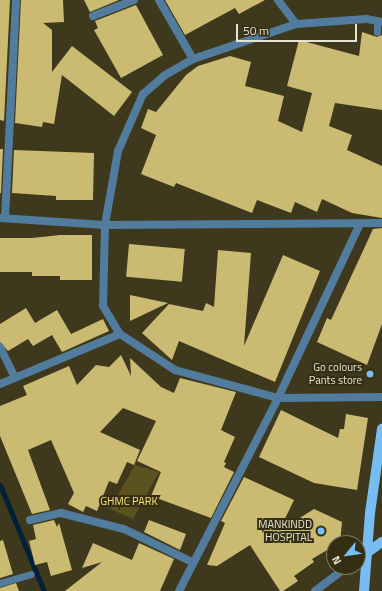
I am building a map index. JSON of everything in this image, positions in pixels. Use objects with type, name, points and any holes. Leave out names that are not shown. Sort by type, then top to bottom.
[{"type":"main road","points":[[364,591],[370,514],[382,429]]},
{"type":"main road","points":[[368,552],[382,542]]},
{"type":"street","points":[[16,0],[3,218],[104,225],[382,223]]},
{"type":"street","points":[[93,16],[134,0]]},
{"type":"street","points":[[159,0],[193,59]]},
{"type":"street","points":[[278,0],[296,24]]},
{"type":"street","points":[[380,21],[296,24],[193,59],[164,76],[143,94],[118,151],[104,225],[103,306],[120,334],[175,370],[278,398],[382,397]]},
{"type":"street","points":[[179,591],[192,562],[278,398],[360,224]]},
{"type":"street","points":[[0,384],[120,334]]},
{"type":"street","points":[[0,347],[15,378]]},
{"type":"street","points":[[30,520],[61,513],[82,518],[124,529],[192,562]]},
{"type":"street","points":[[315,591],[336,575]]},
{"type":"lane","points":[[377,32],[380,21]]},
{"type":"lane","points":[[0,583],[31,574]]},
{"type":"green space","name":"GHMC PARK","points":[[135,465],[159,472],[133,519],[110,509]]},
{"type":"building","points":[[0,0],[10,0],[4,121],[0,120]]},
{"type":"building","points":[[21,0],[63,0],[64,22],[43,23],[52,30],[52,72],[72,46],[132,92],[114,116],[62,75],[54,124],[43,122],[42,127],[15,123]]},
{"type":"building","points":[[84,0],[119,0],[90,12]]},
{"type":"building","points":[[165,0],[265,0],[239,14],[235,8],[185,35]]},
{"type":"building","points":[[136,5],[163,55],[121,78],[94,30],[98,28],[95,21]]},
{"type":"building","points":[[362,32],[377,37],[382,35],[382,110],[335,103],[329,126],[352,135],[347,150],[382,166],[382,218],[352,213],[322,199],[317,212],[295,202],[291,213],[257,200],[252,213],[176,183],[174,187],[141,174],[156,135],[141,128],[148,109],[156,112],[186,75],[198,66],[230,56],[251,62],[245,86],[284,96],[278,121],[302,132],[312,93],[287,86],[299,40],[359,56]]},
{"type":"building","points":[[0,149],[3,149],[1,193],[0,193]]},
{"type":"building","points":[[14,150],[94,153],[93,200],[56,200],[56,196],[12,193]]},
{"type":"building","points":[[382,228],[382,324],[367,365],[317,342],[327,318],[331,320],[373,229]]},
{"type":"building","points":[[60,235],[92,235],[92,280],[60,280],[60,276],[32,276],[32,272],[0,272],[0,238],[32,238]]},
{"type":"building","points":[[129,244],[185,249],[182,282],[126,277]]},
{"type":"building","points":[[218,250],[251,253],[244,346],[283,255],[320,271],[275,382],[179,341],[172,360],[142,333],[169,304],[203,311],[206,303],[214,307]]},
{"type":"building","points":[[130,295],[168,303],[130,321]]},
{"type":"building","points":[[26,308],[35,323],[57,310],[71,334],[103,319],[109,331],[62,352],[52,335],[33,346],[28,339],[8,351],[0,342],[0,324]]},
{"type":"building","points":[[121,355],[131,376],[130,358],[161,387],[174,393],[180,378],[236,392],[221,430],[235,437],[224,462],[226,463],[224,467],[234,472],[211,518],[151,496],[161,472],[137,461],[156,421],[123,408],[100,432],[140,450],[134,465],[127,462],[117,484],[109,481],[97,511],[86,506],[83,512],[68,504],[74,493],[51,440],[28,450],[50,510],[32,514],[0,436],[0,406],[27,395],[23,386],[69,366],[77,385],[96,365],[109,367]]},
{"type":"building","points":[[281,410],[338,438],[340,429],[344,429],[346,414],[368,418],[357,490],[314,483],[259,457]]},
{"type":"building","points":[[244,477],[294,500],[279,531],[314,509],[342,522],[341,535],[326,535],[326,551],[312,559],[314,562],[294,576],[298,581],[283,591],[280,591],[250,545],[217,566],[207,565],[225,523],[221,521]]},
{"type":"building","points":[[54,520],[57,527],[59,523],[72,570],[51,576],[47,562],[35,565],[29,541],[36,539],[33,525]]},
{"type":"building","points":[[149,520],[186,534],[180,550],[144,532]]},
{"type":"building","points":[[3,540],[13,574],[0,578],[0,541]]},
{"type":"building","points":[[93,543],[132,560],[139,543],[174,559],[160,591],[65,591],[102,562],[82,568]]},
{"type":"building","points":[[16,583],[19,591],[0,591],[0,588]]},
{"type":"waterway","points":[[0,485],[44,591]]},
{"type":"place","name":"Go colours Pants store","points":[[370,374]]},
{"type":"place","name":"MANKINDD HOSPITAL","points":[[321,531]]}]
